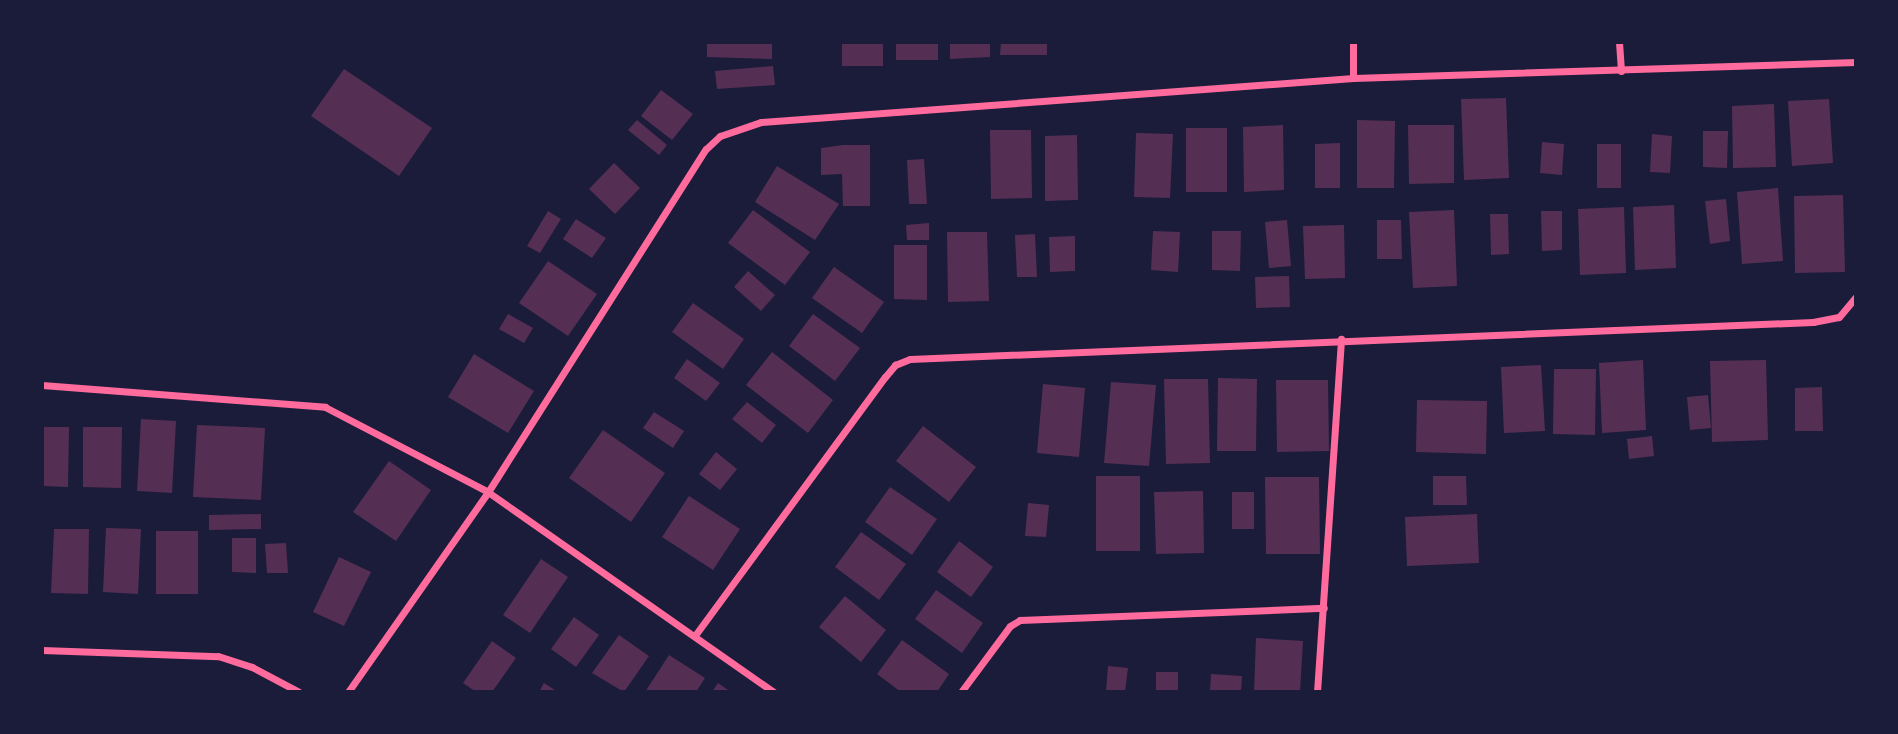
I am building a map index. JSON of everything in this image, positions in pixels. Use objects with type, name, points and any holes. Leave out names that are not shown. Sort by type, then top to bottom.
[{"type":"street","points":[[1353,42],[1353,78]]},
{"type":"street","points":[[1619,42],[1621,71]]},
{"type":"street","points":[[348,692],[488,492],[706,149],[720,136],[761,122],[1353,78],[1856,62]]},
{"type":"street","points":[[696,634],[895,365],[910,359],[1813,322],[1839,317],[1856,297]]},
{"type":"street","points":[[1317,692],[1341,340]]},
{"type":"street","points":[[42,385],[325,407],[488,492],[696,634],[774,692]]},
{"type":"street","points":[[961,692],[1010,626],[1020,620],[1324,608]]},
{"type":"street","points":[[42,650],[218,656],[252,667],[299,692]]},
{"type":"building","points":[[707,42],[772,42],[772,59],[707,57]]},
{"type":"building","points":[[842,42],[883,42],[883,66],[842,66]]},
{"type":"building","points":[[896,42],[938,42],[938,60],[896,60]]},
{"type":"building","points":[[950,42],[990,42],[990,57],[950,59]]},
{"type":"building","points":[[1001,42],[1047,42],[1047,55],[1000,55]]},
{"type":"building","points":[[773,66],[775,85],[717,89],[715,71]]},
{"type":"building","points":[[344,69],[432,128],[399,176],[311,116]]},
{"type":"building","points":[[661,90],[693,114],[672,140],[641,116]]},
{"type":"building","points":[[1506,98],[1509,178],[1464,180],[1461,99]]},
{"type":"building","points":[[1829,99],[1833,163],[1792,166],[1788,101]]},
{"type":"building","points":[[1774,104],[1776,167],[1733,168],[1732,106]]},
{"type":"building","points":[[637,120],[667,145],[659,155],[628,130]]},
{"type":"building","points":[[1357,120],[1395,121],[1394,188],[1357,188]]},
{"type":"building","points":[[1283,125],[1284,190],[1244,192],[1243,127]]},
{"type":"building","points":[[1408,125],[1454,125],[1454,183],[1409,184]]},
{"type":"building","points":[[1186,128],[1227,128],[1227,192],[1186,192]]},
{"type":"building","points":[[990,130],[1031,130],[1032,198],[991,199]]},
{"type":"building","points":[[1703,131],[1728,131],[1727,168],[1703,167]]},
{"type":"building","points":[[1136,133],[1173,134],[1170,198],[1134,197]]},
{"type":"building","points":[[1652,134],[1672,136],[1670,173],[1650,172]]},
{"type":"building","points":[[1077,135],[1078,200],[1045,201],[1045,136]]},
{"type":"building","points":[[1542,142],[1564,144],[1562,175],[1540,173]]},
{"type":"building","points":[[1340,143],[1340,188],[1315,188],[1315,144]]},
{"type":"building","points":[[1597,144],[1621,144],[1621,188],[1597,188]]},
{"type":"building","points":[[870,145],[870,206],[843,206],[842,174],[821,175],[821,148]]},
{"type":"building","points":[[924,159],[927,204],[909,204],[907,160]]},
{"type":"building","points":[[614,163],[640,188],[615,214],[589,189]]},
{"type":"building","points":[[777,166],[839,204],[815,240],[755,202]]},
{"type":"building","points":[[1778,188],[1783,261],[1742,264],[1737,192]]},
{"type":"building","points":[[1843,195],[1845,272],[1795,273],[1794,196]]},
{"type":"building","points":[[1726,199],[1730,241],[1710,244],[1705,201]]},
{"type":"building","points":[[1674,205],[1676,268],[1635,270],[1633,207]]},
{"type":"building","points":[[1624,207],[1626,273],[1580,275],[1578,209]]},
{"type":"building","points":[[753,210],[810,252],[785,285],[728,243]]},
{"type":"building","points":[[1454,210],[1457,286],[1413,288],[1409,212]]},
{"type":"building","points":[[548,211],[561,219],[540,253],[527,246]]},
{"type":"building","points":[[1541,211],[1562,211],[1562,250],[1542,251]]},
{"type":"building","points":[[1490,214],[1508,214],[1509,254],[1491,255]]},
{"type":"building","points":[[576,219],[606,238],[592,258],[563,239]]},
{"type":"building","points":[[1287,220],[1291,266],[1269,268],[1265,222]]},
{"type":"building","points":[[1377,220],[1401,220],[1402,259],[1377,259]]},
{"type":"building","points":[[929,223],[929,240],[907,240],[906,225]]},
{"type":"building","points":[[1344,225],[1345,278],[1305,279],[1303,226]]},
{"type":"building","points":[[1153,231],[1180,232],[1178,272],[1151,270]]},
{"type":"building","points":[[1212,231],[1241,231],[1240,271],[1212,270]]},
{"type":"building","points":[[947,232],[987,232],[989,301],[948,302]]},
{"type":"building","points":[[1035,234],[1037,277],[1017,277],[1015,235]]},
{"type":"building","points":[[1075,236],[1075,271],[1050,272],[1049,237]]},
{"type":"building","points":[[894,245],[927,245],[927,300],[894,299]]},
{"type":"building","points":[[548,261],[597,294],[568,336],[519,303]]},
{"type":"building","points":[[834,267],[884,302],[862,333],[812,298]]},
{"type":"building","points":[[748,271],[775,295],[761,311],[734,287]]},
{"type":"building","points":[[1289,276],[1290,307],[1256,308],[1255,277]]},
{"type":"building","points":[[693,303],[744,339],[723,369],[672,332]]},
{"type":"building","points":[[508,314],[533,328],[524,343],[499,329]]},
{"type":"building","points":[[813,314],[860,348],[835,381],[789,346]]},
{"type":"building","points":[[772,352],[833,400],[808,433],[746,385]]},
{"type":"building","points":[[474,354],[534,391],[508,433],[448,397]]},
{"type":"building","points":[[687,359],[720,383],[706,401],[674,378]]},
{"type":"building","points":[[1643,360],[1646,430],[1602,433],[1599,363]]},
{"type":"building","points":[[1766,360],[1768,440],[1712,442],[1710,361]]},
{"type":"building","points":[[1541,365],[1545,431],[1504,433],[1501,367]]},
{"type":"building","points":[[1554,369],[1596,369],[1595,435],[1553,434]]},
{"type":"building","points":[[1218,378],[1257,379],[1256,451],[1217,451]]},
{"type":"building","points":[[1164,379],[1208,379],[1210,463],[1166,464]]},
{"type":"building","points":[[1276,380],[1328,380],[1329,451],[1277,452]]},
{"type":"building","points":[[1111,382],[1156,385],[1149,466],[1104,463]]},
{"type":"building","points":[[1043,384],[1085,388],[1079,457],[1037,453]]},
{"type":"building","points":[[1822,387],[1823,431],[1795,431],[1795,388]]},
{"type":"building","points":[[1708,395],[1711,428],[1690,430],[1687,397]]},
{"type":"building","points":[[1417,400],[1487,401],[1486,454],[1416,452]]},
{"type":"building","points":[[747,402],[776,425],[762,443],[732,419]]},
{"type":"building","points":[[654,412],[684,431],[673,448],[643,428]]},
{"type":"building","points":[[141,419],[176,421],[172,493],[137,491]]},
{"type":"building","points":[[197,425],[265,428],[261,500],[193,497]]},
{"type":"building","points":[[923,426],[976,467],[949,502],[896,461]]},
{"type":"building","points":[[42,427],[69,427],[68,487],[42,486]]},
{"type":"building","points":[[83,427],[122,427],[121,488],[83,487]]},
{"type":"building","points":[[603,430],[665,473],[631,522],[569,478]]},
{"type":"building","points":[[1652,436],[1654,456],[1629,459],[1627,439]]},
{"type":"building","points":[[716,452],[737,469],[720,490],[699,474]]},
{"type":"building","points":[[389,461],[431,490],[396,541],[353,512]]},
{"type":"building","points":[[1096,476],[1140,476],[1140,551],[1096,551]]},
{"type":"building","points":[[1433,476],[1466,476],[1467,505],[1433,505]]},
{"type":"building","points":[[1265,477],[1319,477],[1320,554],[1266,554]]},
{"type":"building","points":[[890,487],[937,519],[912,555],[865,522]]},
{"type":"building","points":[[1203,491],[1204,553],[1156,554],[1154,492]]},
{"type":"building","points":[[1232,492],[1254,492],[1254,529],[1232,529]]},
{"type":"building","points":[[689,496],[740,529],[713,570],[662,537]]},
{"type":"building","points":[[1028,503],[1049,505],[1046,537],[1025,536]]},
{"type":"building","points":[[261,514],[261,529],[209,530],[209,515]]},
{"type":"building","points":[[1477,514],[1479,563],[1407,566],[1405,517]]},
{"type":"building","points":[[106,528],[141,529],[138,594],[103,592]]},
{"type":"building","points":[[54,529],[89,529],[88,594],[51,593]]},
{"type":"building","points":[[156,531],[198,531],[198,594],[156,594]]},
{"type":"building","points":[[861,532],[906,564],[879,600],[835,567]]},
{"type":"building","points":[[232,538],[256,538],[256,573],[232,572]]},
{"type":"building","points":[[959,541],[993,567],[971,597],[937,572]]},
{"type":"building","points":[[286,543],[288,573],[267,573],[265,544]]},
{"type":"building","points":[[339,557],[371,572],[344,626],[313,612]]},
{"type":"building","points":[[541,559],[568,577],[530,633],[503,615]]},
{"type":"building","points":[[936,590],[983,623],[962,653],[915,619]]},
{"type":"building","points":[[845,596],[886,630],[861,662],[819,627]]},
{"type":"building","points":[[574,617],[599,635],[576,667],[551,649]]},
{"type":"building","points":[[619,635],[649,656],[624,692],[592,673]]},
{"type":"building","points":[[1256,638],[1303,641],[1300,692],[1254,692]]},
{"type":"building","points":[[902,640],[949,674],[937,692],[901,692],[877,674]]},
{"type":"building","points":[[492,641],[516,658],[492,692],[476,692],[463,683]]},
{"type":"building","points":[[669,655],[705,678],[696,692],[645,692]]},
{"type":"building","points":[[1108,666],[1128,668],[1125,692],[1106,692]]},
{"type":"building","points":[[1156,672],[1178,672],[1178,692],[1156,692]]},
{"type":"building","points":[[1211,674],[1242,676],[1241,692],[1210,692]]},
{"type":"building","points":[[544,683],[558,692],[539,692]]},
{"type":"building","points":[[718,683],[731,692],[712,692]]}]
